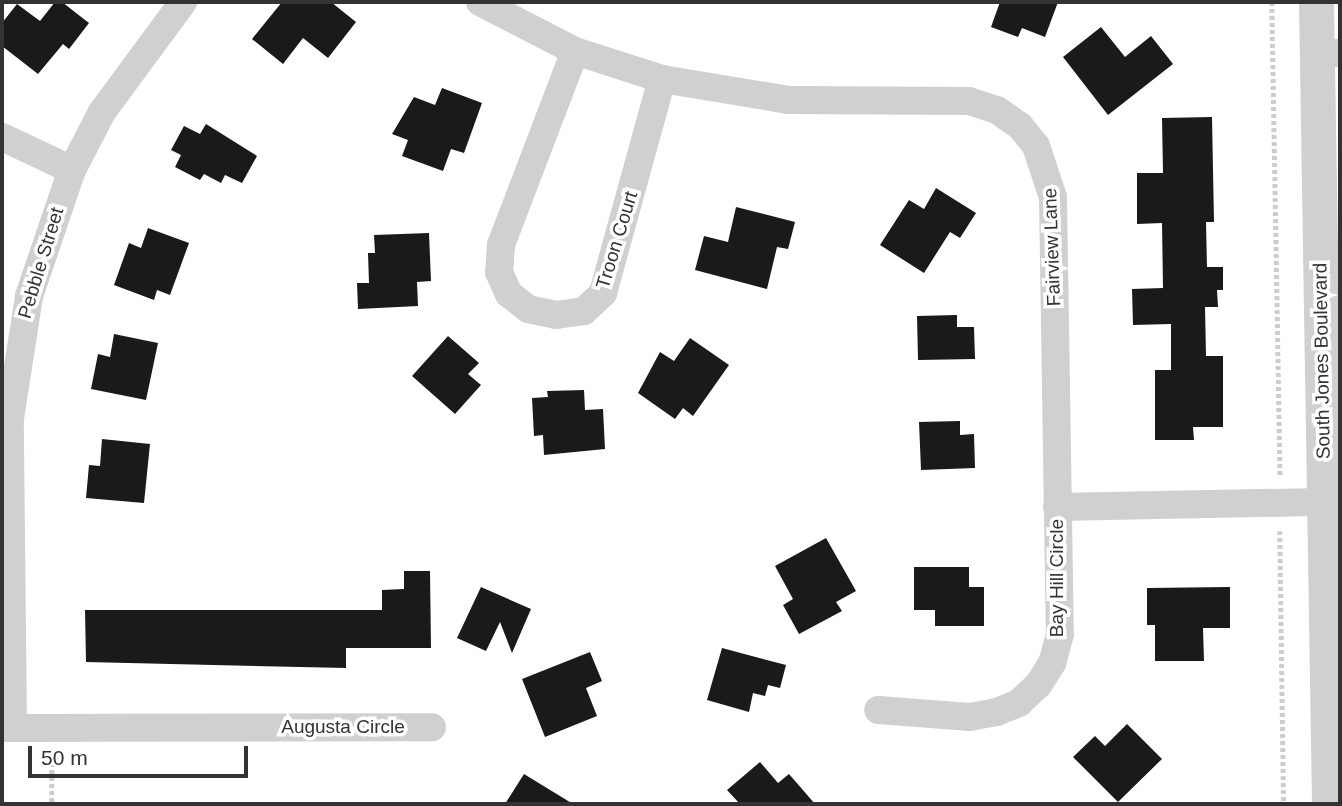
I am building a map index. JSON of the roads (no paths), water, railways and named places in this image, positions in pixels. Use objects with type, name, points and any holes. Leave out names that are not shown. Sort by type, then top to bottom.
[{"type":"street","name":"Pebble Street","points":[[7,727],[10,479],[15,377],[29,296],[72,170],[102,112],[183,2]]},
{"type":"street","name":"Fairview Lane","points":[[480,2],[575,51],[662,79],[789,100],[969,101],[997,110],[1020,126],[1048,172],[1053,197],[1057,507]]},
{"type":"street","name":"South Jones Boulevard","points":[[1316,2],[1329,53],[1324,502],[1329,804]]},
{"type":"street","name":"Troon Court","points":[[575,51],[501,244],[499,272],[509,294],[528,309],[556,315],[584,312],[603,293],[662,79]]},
{"type":"street","points":[[2,137],[72,170]]},
{"type":"street","points":[[1057,507],[1324,502]]},
{"type":"street","name":"Bay Hill Circle","points":[[878,710],[970,717],[1019,703],[1038,685],[1052,663],[1060,634],[1057,507]]},
{"type":"street","name":"Augusta Circle","points":[[7,727],[432,727]]}]
